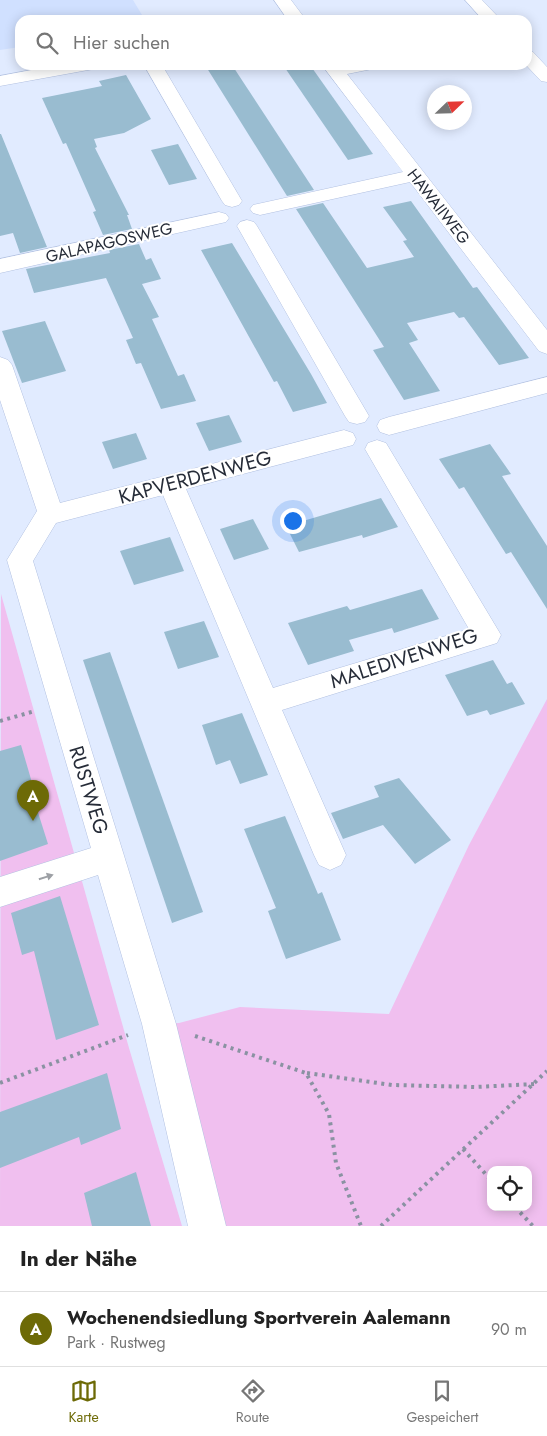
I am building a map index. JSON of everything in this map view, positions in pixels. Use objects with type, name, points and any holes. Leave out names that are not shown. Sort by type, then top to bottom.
[{"type":"street","points":[[282,0],[293,15]]},
{"type":"street","points":[[473,0],[487,15]]},
{"type":"street","points":[[532,61],[547,77]]},
{"type":"street","points":[[0,81],[60,70]]},
{"type":"street","points":[[156,70],[232,201]]},
{"type":"street","name":"HAWAIIWEG","points":[[335,70],[547,346]]},
{"type":"street","points":[[357,416],[254,217],[249,201],[232,201],[220,208],[218,213],[218,218],[230,225],[254,217],[415,175]]},
{"type":"street","name":"GALAPAGOSWEG","points":[[0,266],[218,218]]},
{"type":"street","points":[[524,316],[547,311]]},
{"type":"street","points":[[0,365],[50,511],[47,516]]},
{"type":"street","points":[[383,438],[384,421],[376,417],[357,416],[344,425],[342,432],[349,444],[357,449],[383,438],[547,385]]},
{"type":"street","name":"KAPVERDENWEG","points":[[47,516],[344,438]]},
{"type":"street","name":"MALEDIVENWEG","points":[[265,703],[487,635],[383,438]]},
{"type":"street","points":[[171,484],[330,855]]},
{"type":"street","name":"RUSTWEG","points":[[47,516],[20,560],[159,1024],[207,1226]]},
{"type":"street","points":[[0,892],[109,857]]},
{"type":"path","points":[[0,721],[62,702]]},
{"type":"path","points":[[0,1083],[159,1024],[306,1073],[392,1084],[475,1087],[534,1084]]},
{"type":"path","points":[[382,1226],[406,1201],[547,1071]]},
{"type":"path","points":[[306,1073],[329,1114],[336,1163],[360,1226]]},
{"type":"path","points":[[462,1149],[487,1176]]},
{"type":"path","points":[[519,1211],[532,1226]]},
{"type":"shaded area","points":[[0,0],[133,0],[142,15],[15,15],[15,48],[0,50]]},
{"type":"shaded area","points":[[1,594],[129,1048],[182,1226],[0,1226]]},
{"type":"shaded area","points":[[547,699],[547,1226],[214,1226],[159,1024],[179,1023],[240,1007],[389,1014],[469,845]]},
{"type":"building","points":[[208,70],[235,70],[314,190],[287,196]]},
{"type":"building","points":[[286,70],[314,70],[373,154],[348,160]]},
{"type":"building","points":[[126,75],[151,119],[124,133],[94,139],[97,147],[95,148],[129,215],[127,215],[132,229],[103,235],[93,212],[96,211],[66,143],[63,144],[42,98],[102,86],[99,81]]},
{"type":"building","points":[[0,134],[47,247],[20,253],[13,233],[0,236]]},
{"type":"building","points":[[178,144],[197,179],[169,185],[151,150]]},
{"type":"building","points":[[411,201],[473,288],[477,287],[529,358],[499,365],[464,317],[459,318],[454,312],[407,323],[418,340],[409,343],[440,391],[404,400],[373,350],[384,347],[296,209],[323,203],[367,268],[414,257],[403,241],[407,240],[383,207]]},
{"type":"building","points":[[232,243],[327,403],[293,412],[277,381],[274,382],[201,250]]},
{"type":"building","points":[[139,244],[146,260],[151,258],[161,279],[142,284],[159,317],[152,319],[178,376],[184,374],[196,401],[161,409],[141,363],[136,364],[126,340],[133,338],[106,278],[34,293],[26,269],[110,253],[109,250]]},
{"type":"building","points":[[45,321],[66,371],[22,383],[2,331]]},
{"type":"building","points":[[229,415],[242,442],[209,451],[196,423]]},
{"type":"building","points":[[136,433],[147,459],[113,469],[102,442]]},
{"type":"building","points":[[490,444],[511,474],[502,476],[547,546],[547,609],[511,552],[506,554],[464,487],[459,489],[439,459]]},
{"type":"building","points":[[381,498],[398,527],[363,538],[362,535],[299,552],[286,526]]},
{"type":"building","points":[[253,519],[269,549],[234,560],[220,529]]},
{"type":"building","points":[[170,537],[184,571],[134,585],[120,551]]},
{"type":"building","points":[[422,589],[439,619],[394,633],[392,628],[349,640],[354,651],[308,665],[288,623],[347,606],[350,610]]},
{"type":"building","points":[[204,621],[219,657],[178,669],[164,632]]},
{"type":"building","points":[[110,652],[203,912],[172,923],[83,660]]},
{"type":"building","points":[[493,660],[507,684],[512,682],[525,704],[490,715],[487,710],[467,716],[445,675]]},
{"type":"building","points":[[242,713],[268,775],[240,784],[230,760],[216,765],[202,725]]},
{"type":"building","points":[[21,745],[33,786],[30,787],[48,844],[0,861],[0,751]]},
{"type":"building","points":[[399,778],[451,840],[415,864],[383,825],[343,839],[331,813],[379,797],[374,786]]},
{"type":"building","points":[[285,816],[318,894],[322,892],[341,940],[286,959],[268,911],[276,908],[244,829]]},
{"type":"building","points":[[60,896],[99,1025],[56,1040],[34,951],[22,955],[11,913]]},
{"type":"building","points":[[107,1073],[121,1129],[81,1145],[79,1137],[0,1168],[0,1112]]},
{"type":"building","points":[[136,1172],[151,1226],[92,1226],[84,1193]]},
{"type":"place","name":"Wochenendsiedlung Sportverein Aalemann","points":[[33,821]]}]
